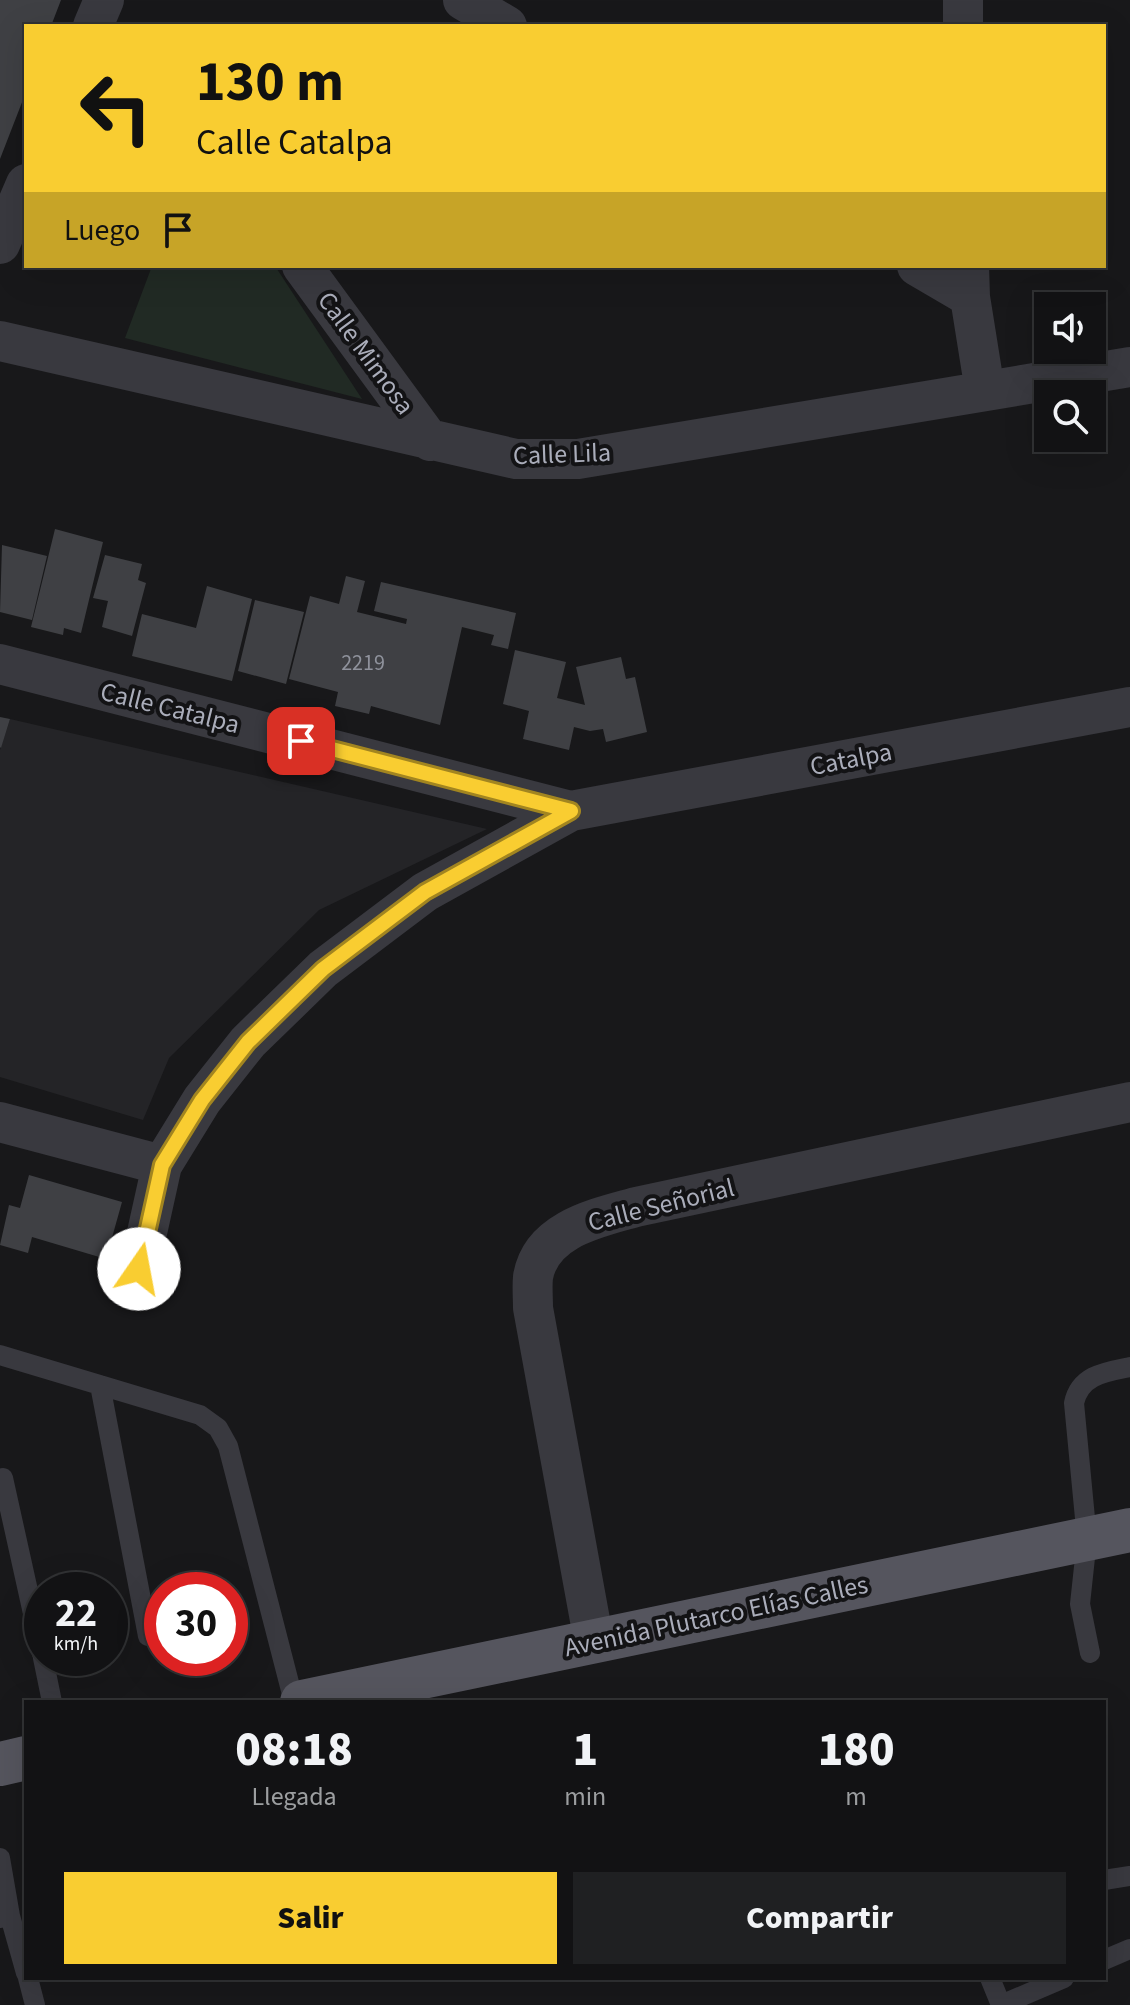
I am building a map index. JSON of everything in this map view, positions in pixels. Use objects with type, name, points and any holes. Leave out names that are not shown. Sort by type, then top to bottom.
[{"type":"main road","name":"Avenida Plutarco Elías Calles","points":[[312,1700],[1130,1530]]},
{"type":"main road","points":[[0,1764],[24,1758]]},
{"type":"street","points":[[94,24],[104,0]]},
{"type":"street","points":[[463,0],[504,24]]},
{"type":"street","points":[[963,0],[963,24]]},
{"type":"street","points":[[0,244],[24,189]]},
{"type":"street","name":"Calle Mimosa","points":[[303,268],[430,441]]},
{"type":"street","points":[[924,268],[970,282],[985,391]]},
{"type":"street","name":"Calle Lila","points":[[0,341],[516,459],[578,459],[1130,367]]},
{"type":"street","name":"Calle Catalpa","points":[[0,664],[571,811]]},
{"type":"street","name":"Catalpa","points":[[571,811],[1130,707]]},
{"type":"street","points":[[139,1269],[162,1165],[202,1100],[248,1042],[323,969],[425,892],[571,811]]},
{"type":"street","name":"Calle Señorial","points":[[594,1642],[533,1308],[533,1276],[541,1255],[557,1237],[588,1220],[636,1207],[1130,1102]]},
{"type":"street","points":[[0,1122],[162,1165]]},
{"type":"lane","points":[[0,1355],[200,1415],[218,1428],[228,1446],[239,1484],[293,1700]]},
{"type":"lane","points":[[1090,1653],[1080,1604],[1087,1539],[1074,1403],[1077,1389],[1086,1379],[1130,1367]]},
{"type":"lane","points":[[100,1385],[144,1615]]},
{"type":"lane","points":[[3,1478],[24,1574]]},
{"type":"lane","points":[[46,1676],[52,1700]]},
{"type":"lane","points":[[0,1858],[5,1917],[24,1967]]},
{"type":"lane","points":[[1106,1880],[1130,1876]]},
{"type":"lane","points":[[1106,1959],[1130,1949]]},
{"type":"lane","points":[[28,1980],[35,2005]]},
{"type":"lane","points":[[991,1980],[1001,2005],[1059,1980]]},
{"type":"shaded area","points":[[151,268],[276,268],[362,399],[125,338]]},
{"type":"shaded area","points":[[10,719],[487,829],[319,910],[169,1058],[143,1120],[0,1077],[0,750]]},
{"type":"building","points":[[0,0],[61,0],[52,24],[24,24],[24,97],[0,159]]},
{"type":"building","points":[[55,529],[103,542],[81,633],[64,628],[63,635],[31,627]]},
{"type":"building","points":[[2,545],[47,556],[32,620],[0,612]]},
{"type":"building","points":[[105,555],[142,564],[138,580],[146,583],[132,636],[102,627],[108,601],[93,598]]},
{"type":"building","points":[[346,576],[365,581],[357,612],[406,624],[407,619],[374,611],[381,582],[516,613],[508,649],[491,645],[494,635],[462,627],[440,725],[371,706],[369,714],[335,706],[338,692],[289,679],[310,596],[339,604]]},
{"type":"building","points":[[207,586],[252,599],[232,681],[132,656],[142,614],[196,628]]},
{"type":"building","points":[[255,600],[304,612],[286,684],[238,671]]},
{"type":"building","points":[[515,650],[566,662],[557,698],[585,705],[576,667],[621,657],[626,679],[635,677],[647,732],[606,742],[603,729],[590,731],[574,727],[569,750],[523,739],[529,711],[503,704]]},
{"type":"building","points":[[0,717],[10,719],[1,748],[0,747]]},
{"type":"building","points":[[29,1175],[122,1202],[106,1259],[32,1237],[28,1253],[0,1245],[9,1205],[20,1208]]},
{"type":"route","points":[[139,1269],[162,1165],[202,1100],[248,1042],[323,969],[425,892],[571,811],[301,741]]}]
